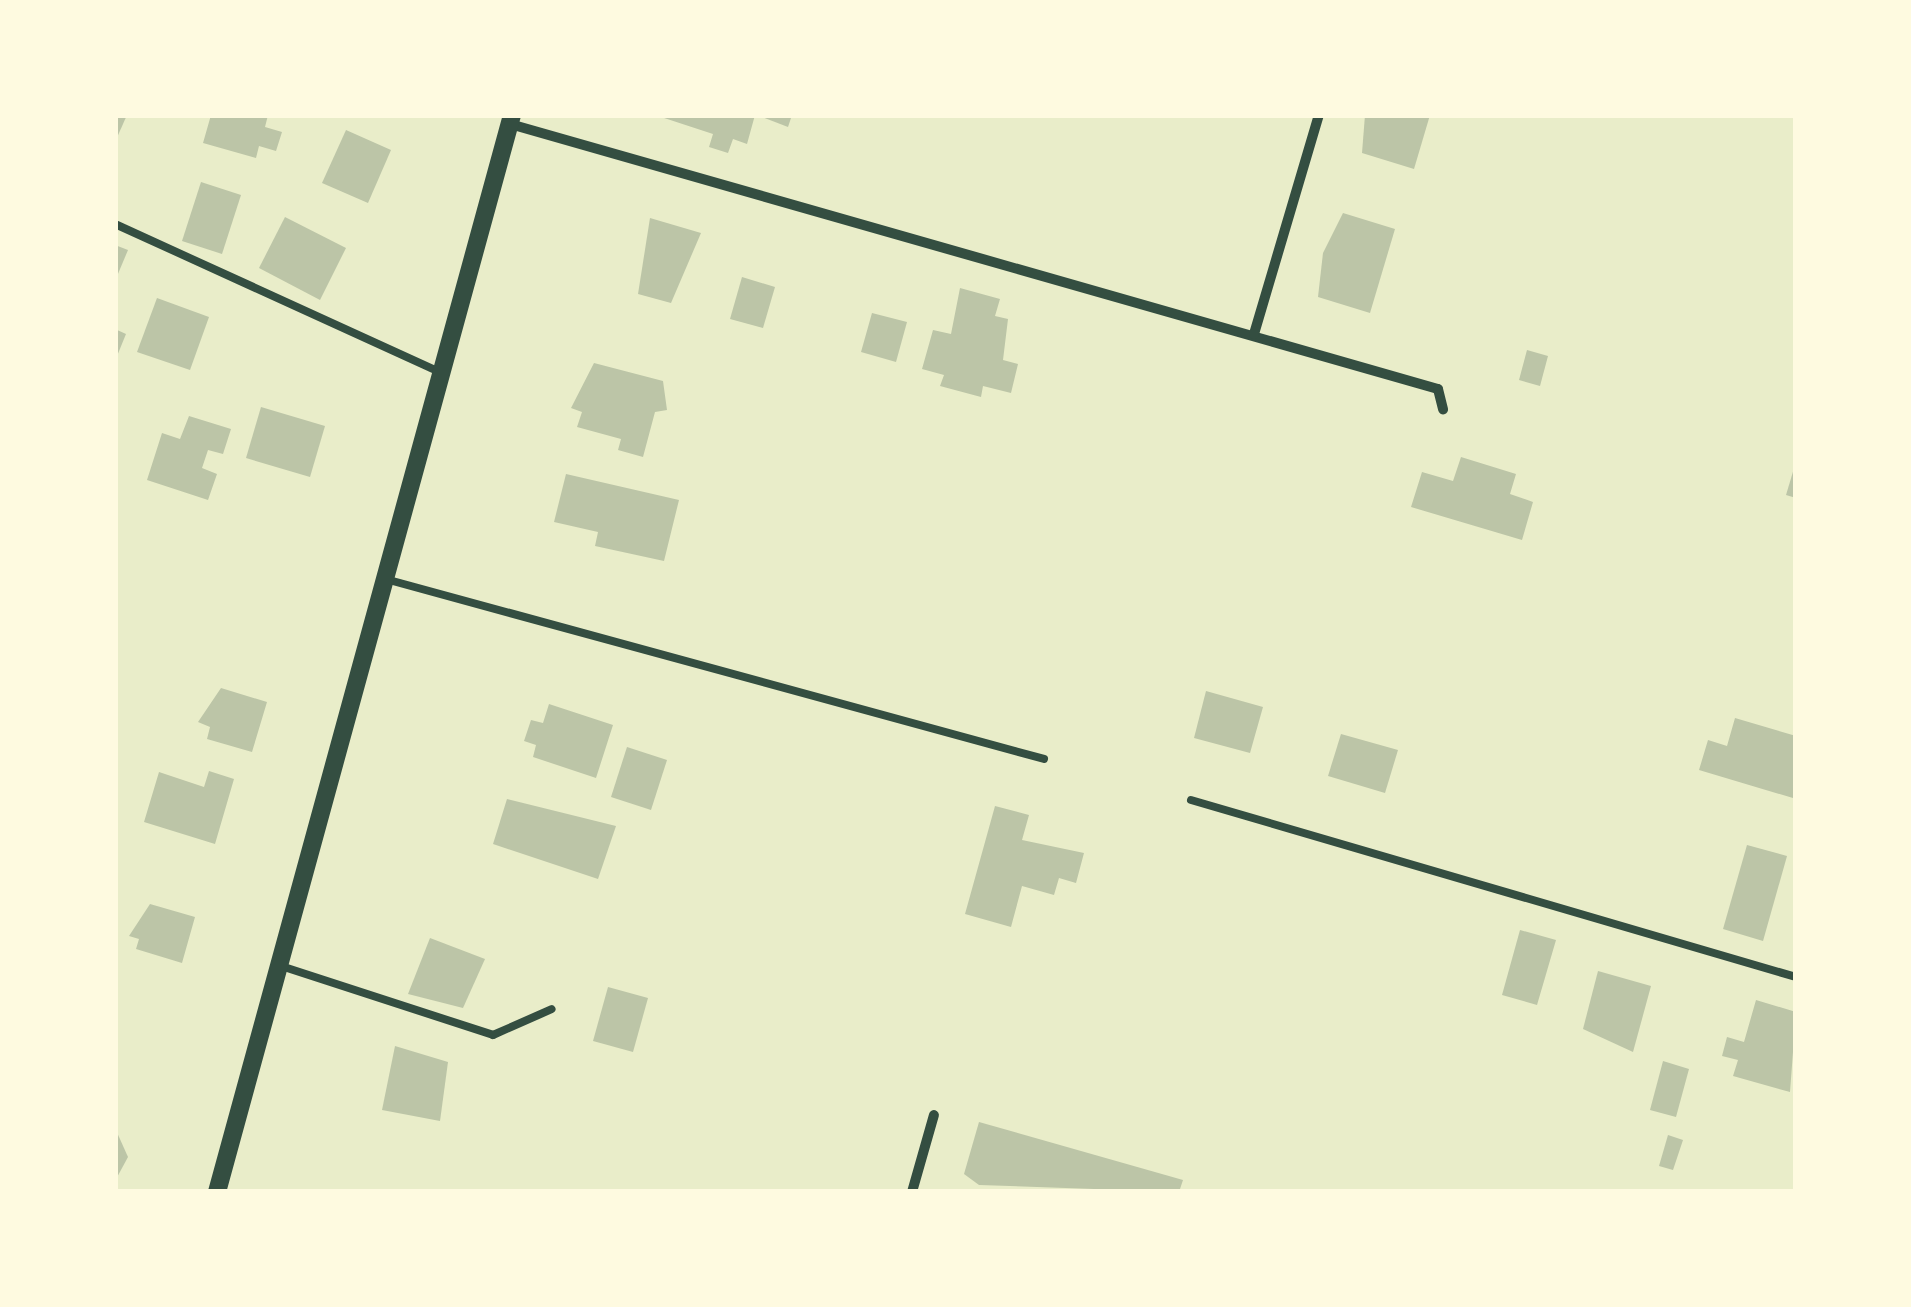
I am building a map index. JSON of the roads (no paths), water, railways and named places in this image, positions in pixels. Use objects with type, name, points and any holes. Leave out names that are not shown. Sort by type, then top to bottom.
[{"type":"street","points":[[1254,334],[1319,115]]},
{"type":"street","points":[[217,1192],[389,580],[440,372],[511,119],[1438,389],[1442,410]]},
{"type":"street","points":[[912,1192],[934,1116]]},
{"type":"lane","points":[[115,224],[440,372]]},
{"type":"lane","points":[[389,580],[1044,759]]},
{"type":"lane","points":[[1191,800],[1796,977]]},
{"type":"lane","points":[[281,966],[493,1034],[552,1009]]}]
